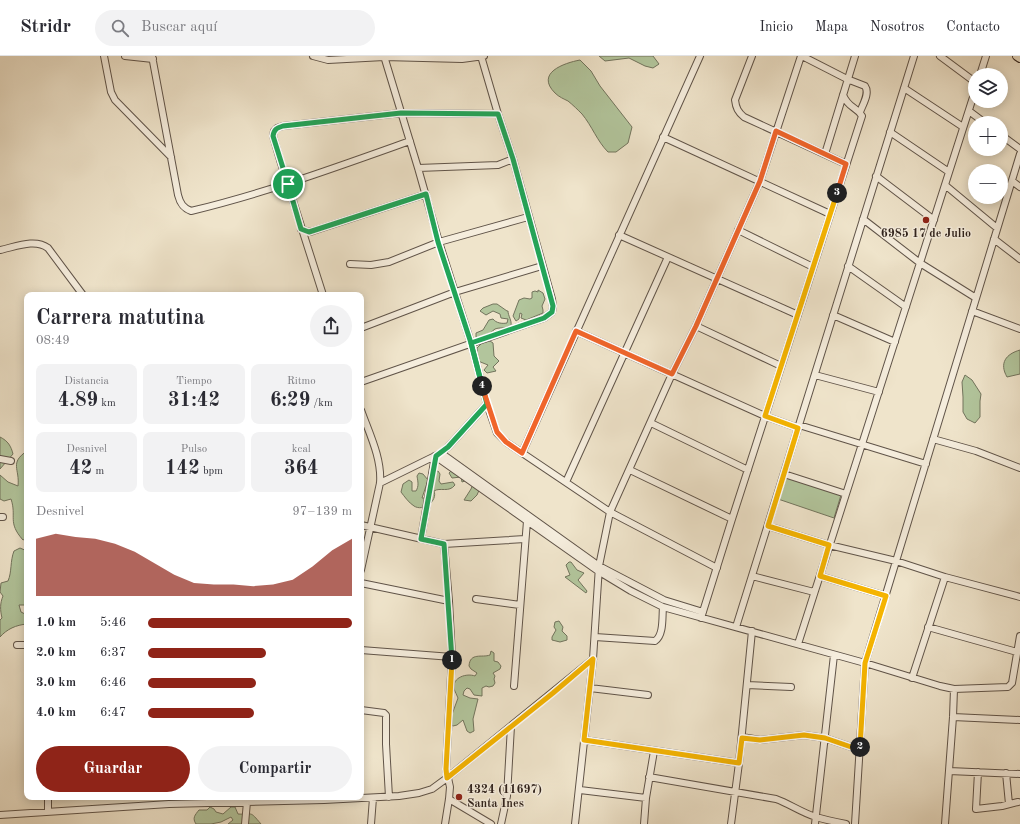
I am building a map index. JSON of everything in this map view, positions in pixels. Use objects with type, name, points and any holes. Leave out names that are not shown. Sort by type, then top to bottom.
[{"type":"street","points":[[104,56],[111,92],[115,100],[171,157]]},
{"type":"street","points":[[125,56],[152,58],[180,202],[185,209],[191,211],[237,200],[288,184],[410,141]]},
{"type":"street","points":[[313,56],[328,60],[384,57],[462,59],[482,56],[498,114],[513,159],[552,299],[552,312],[544,318],[364,381]]},
{"type":"street","points":[[522,453],[700,56]]},
{"type":"street","points":[[752,56],[735,100],[739,113],[744,117],[846,164]]},
{"type":"street","points":[[575,824],[580,790],[593,659],[599,568],[610,512],[672,374],[696,326],[760,181],[801,56],[847,79],[865,86],[867,88],[867,92],[860,112],[862,116],[702,615]]},
{"type":"street","points":[[825,154],[855,56]]},
{"type":"street","points":[[736,627],[914,56]]},
{"type":"street","points":[[940,56],[968,77]]},
{"type":"street","points":[[982,68],[986,56]]},
{"type":"street","points":[[384,57],[426,194],[438,242],[471,343],[487,404],[497,432],[506,442],[610,512],[717,568]]},
{"type":"street","points":[[904,88],[963,127]]},
{"type":"street","points":[[843,95],[850,106],[860,112]]},
{"type":"street","points":[[798,644],[969,110],[976,116]]},
{"type":"street","points":[[322,292],[273,136],[274,131],[283,126],[401,113],[498,114]]},
{"type":"street","points":[[890,132],[949,172]]},
{"type":"street","points":[[663,136],[830,214]]},
{"type":"street","points":[[1008,141],[1020,150]]},
{"type":"street","points":[[855,824],[865,663],[1020,154]]},
{"type":"street","points":[[418,168],[498,165],[513,159]]},
{"type":"street","points":[[876,176],[934,220]]},
{"type":"street","points":[[1012,181],[1020,187]]},
{"type":"street","points":[[945,185],[997,228]]},
{"type":"street","points":[[301,229],[309,232],[313,231],[426,194]]},
{"type":"street","points":[[350,264],[371,265],[389,262],[438,242],[528,217]]},
{"type":"street","points":[[863,219],[920,263],[976,298]]},
{"type":"street","points":[[738,230],[813,267]]},
{"type":"street","points":[[619,235],[798,315]]},
{"type":"street","points":[[994,240],[1020,259]]},
{"type":"street","points":[[0,250],[31,243],[43,245],[48,248],[81,292]]},
{"type":"street","points":[[566,482],[668,257]]},
{"type":"street","points":[[364,327],[455,292],[542,266]]},
{"type":"street","points":[[848,266],[906,307]]},
{"type":"street","points":[[972,311],[1020,329]]},
{"type":"street","points":[[833,315],[894,342]]},
{"type":"street","points":[[696,326],[781,366]]},
{"type":"street","points":[[576,331],[765,416],[862,443],[926,464]]},
{"type":"street","points":[[815,375],[879,392]]},
{"type":"street","points":[[380,483],[438,455],[448,447],[487,404]]},
{"type":"street","points":[[364,418],[379,461],[381,473],[364,557]]},
{"type":"street","points":[[651,423],[748,470]]},
{"type":"street","points":[[933,439],[976,451],[1020,468]]},
{"type":"street","points":[[438,455],[527,521],[599,568],[664,600],[736,627],[954,689],[1008,687],[1012,683],[1020,636]]},
{"type":"street","points":[[421,539],[438,455]]},
{"type":"street","points":[[438,455],[631,591],[664,607],[702,615]]},
{"type":"street","points":[[0,459],[12,461]]},
{"type":"street","points":[[630,470],[732,519]]},
{"type":"street","points":[[784,474],[846,494]]},
{"type":"street","points":[[514,686],[527,521]]},
{"type":"street","points":[[364,526],[444,544],[525,539]]},
{"type":"street","points":[[768,526],[829,545],[896,560],[945,577],[1020,597]]},
{"type":"street","points":[[444,544],[452,657],[446,769],[450,787],[445,824]]},
{"type":"street","points":[[752,576],[814,592]]},
{"type":"street","points":[[820,576],[886,596]]},
{"type":"street","points":[[912,678],[945,577]]},
{"type":"street","points":[[364,584],[449,601]]},
{"type":"street","points":[[476,599],[520,605]]},
{"type":"street","points":[[595,637],[656,641],[659,639],[661,634],[664,607]]},
{"type":"street","points":[[928,627],[1017,652]]},
{"type":"street","points":[[731,824],[742,738],[752,631]]},
{"type":"street","points":[[17,645],[24,645]]},
{"type":"street","points":[[364,650],[452,657]]},
{"type":"street","points":[[815,824],[834,655]]},
{"type":"street","points":[[364,798],[419,793],[432,789],[593,659]]},
{"type":"street","points":[[747,685],[791,688]]},
{"type":"street","points":[[590,688],[648,695]]},
{"type":"street","points":[[944,824],[954,689]]},
{"type":"street","points":[[364,710],[384,713],[386,715],[389,797]]},
{"type":"street","points":[[953,717],[1020,720]]},
{"type":"street","points":[[501,824],[507,796],[511,726]]},
{"type":"street","points":[[742,738],[760,740],[804,735],[825,738],[860,750]]},
{"type":"street","points":[[584,740],[739,763]]},
{"type":"street","points":[[644,824],[646,798],[654,751]]},
{"type":"street","points":[[949,771],[1020,774]]},
{"type":"street","points":[[978,772],[976,809],[1002,806],[1018,802]]},
{"type":"street","points":[[1006,773],[1009,804]]},
{"type":"street","points":[[649,777],[781,801],[816,817],[846,824]]},
{"type":"street","points":[[580,790],[646,798]]},
{"type":"street","points":[[371,824],[373,798]]},
{"type":"street","points":[[449,799],[492,824]]},
{"type":"street","points":[[48,800],[48,812]]},
{"type":"street","points":[[0,815],[244,800],[245,824]]},
{"type":"green space","points":[[599,56],[653,56],[659,64],[653,68],[645,66],[629,58],[605,61]]},
{"type":"green space","points":[[580,60],[591,71],[600,86],[632,127],[628,143],[616,152],[608,152],[582,114],[568,101],[555,93],[550,86],[548,80],[554,70],[560,66]]},
{"type":"green space","points":[[538,290],[543,293],[545,299],[542,306],[543,313],[526,320],[521,318],[522,314],[520,313],[519,319],[516,321],[513,316],[519,300],[524,298],[532,298],[532,292],[538,292]]},
{"type":"green space","points":[[497,304],[508,311],[511,326],[495,329],[482,339],[476,337],[476,333],[483,330],[489,320],[493,319],[499,323],[507,323],[508,319],[501,318],[500,314],[493,311],[486,315],[480,311],[483,308]]},
{"type":"green space","points":[[490,341],[493,343],[494,356],[499,361],[493,367],[496,371],[487,373],[484,370],[488,365],[478,361],[477,348],[482,343]]},
{"type":"green space","points":[[1020,350],[1020,374],[1007,377],[1004,367],[1005,360],[1011,354]]},
{"type":"green space","points":[[965,375],[972,380],[981,394],[980,417],[975,423],[967,419],[963,412],[962,382]]},
{"type":"green space","points":[[0,437],[9,444],[13,454],[0,469]]},
{"type":"green space","points":[[24,453],[23,540],[15,529],[11,499],[4,501],[0,499],[0,475],[8,482],[18,486],[16,467],[18,459]]},
{"type":"green space","points":[[452,470],[480,488],[477,495],[471,501],[464,500],[473,484],[465,481],[462,482],[461,477],[452,478],[449,473]]},
{"type":"green space","points":[[438,471],[440,474],[439,481],[441,484],[453,482],[455,485],[450,489],[434,491],[435,495],[432,502],[425,507],[421,508],[414,506],[401,492],[403,484],[409,480],[412,482],[412,491],[416,491],[418,486],[417,476],[419,473],[423,474],[428,480],[422,498],[426,498],[435,472]]},
{"type":"green space","points":[[786,477],[841,495],[834,518],[778,499]]},
{"type":"green space","points":[[20,548],[24,550],[24,605],[19,605],[21,612],[24,614],[24,624],[12,628],[0,637],[0,620],[2,618],[1,601],[3,596],[0,592],[1,583],[8,581],[14,551]]},
{"type":"green space","points":[[571,562],[577,570],[584,573],[578,580],[587,591],[586,593],[565,577],[570,575],[566,565]]},
{"type":"green space","points":[[559,621],[563,627],[562,631],[567,636],[567,640],[560,642],[552,640],[556,630],[554,627],[555,622]]},
{"type":"green space","points":[[491,651],[494,653],[494,661],[498,662],[501,666],[500,669],[493,673],[495,676],[495,683],[493,686],[486,686],[482,688],[482,696],[474,695],[470,689],[467,688],[464,691],[463,695],[478,699],[473,719],[474,731],[470,733],[467,731],[463,720],[457,725],[453,726],[450,724],[458,698],[454,689],[455,681],[468,675],[475,676],[477,673],[469,666],[470,662],[474,657],[490,655]]},
{"type":"green space","points":[[210,807],[216,812],[223,814],[231,807],[235,807],[238,814],[251,814],[261,824],[228,824],[233,820],[231,817],[221,822],[211,824],[196,824],[194,818],[199,810],[207,810]]},
{"type":"place","name":"6985 17 de Julio","points":[[926,220]]},
{"type":"place","name":"4324 (11697) Santa Ines","points":[[459,797]]},
{"type":"route","points":[[288,184],[273,136],[274,131],[277,128],[283,126],[401,113],[498,114],[513,159],[553,306],[552,312],[544,318],[471,343],[479,374],[487,404],[497,432],[506,442],[522,453],[576,331],[672,374],[696,326],[760,181],[776,131],[846,164],[765,416],[798,428],[768,526],[829,545],[820,576],[886,596],[865,663],[860,750],[825,738],[804,735],[760,740],[742,738],[739,763],[584,740],[593,659],[447,778],[446,769],[452,637],[444,544],[421,539],[436,456],[448,447],[487,404],[471,343],[438,242],[426,194],[309,232],[301,229],[288,184]]}]
